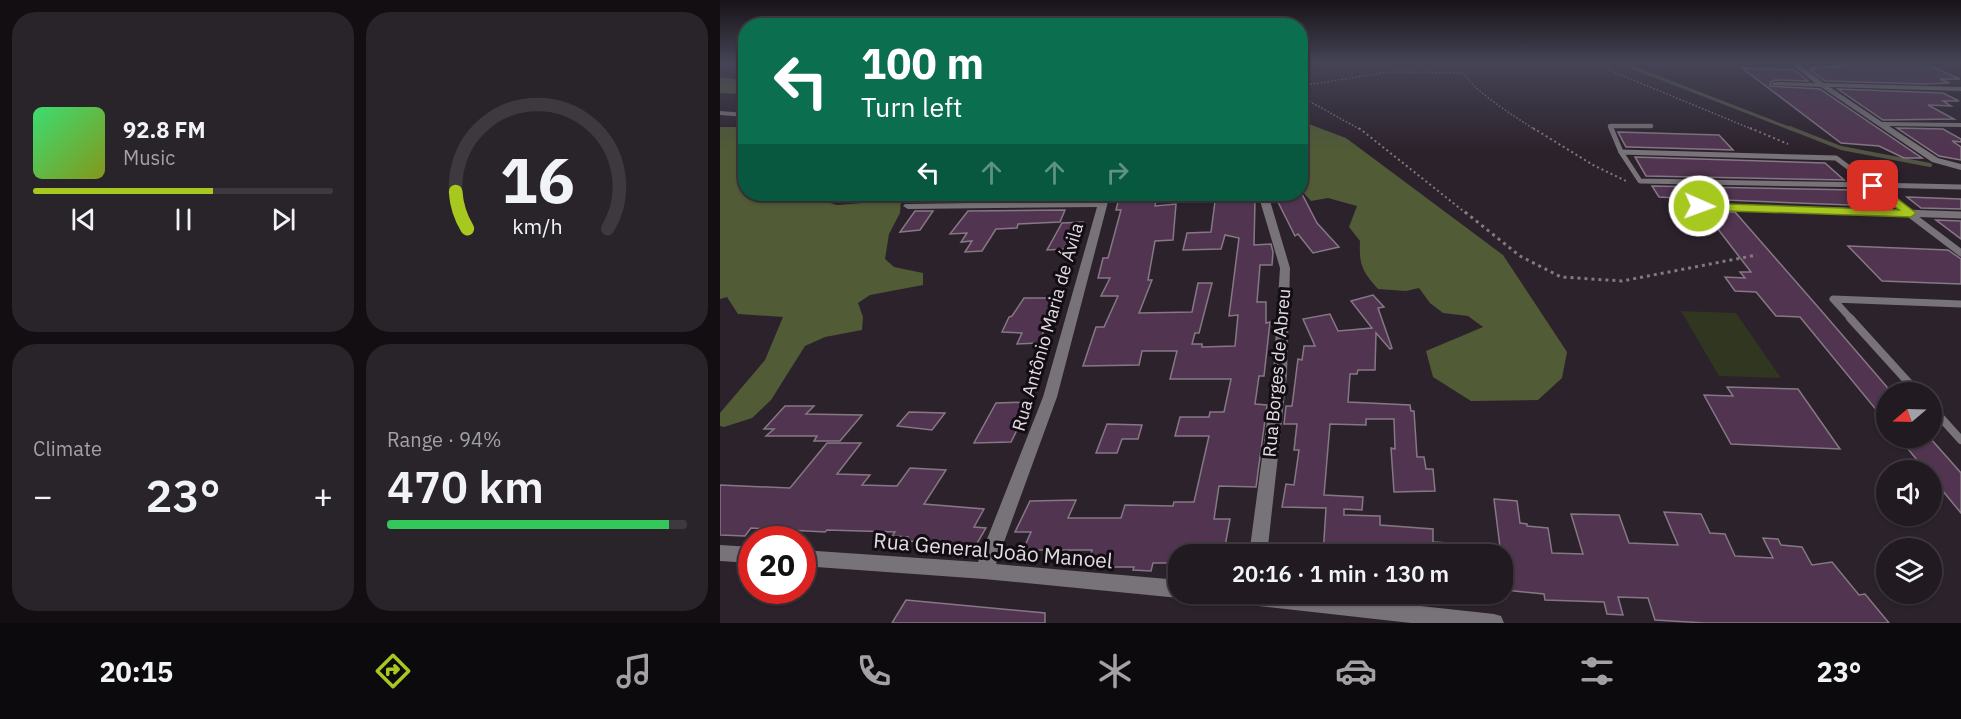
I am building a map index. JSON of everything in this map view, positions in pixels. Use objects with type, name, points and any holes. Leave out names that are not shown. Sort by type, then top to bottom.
[{"type":"street","points":[[1833,92],[1935,160],[1948,165],[1961,166]]},
{"type":"street","points":[[720,113],[738,114]]},
{"type":"street","points":[[1880,124],[1961,125]]},
{"type":"street","points":[[908,206],[1047,201]]},
{"type":"street","name":"Rua Antônio Maria de Ávila","points":[[984,571],[1050,397],[1102,201]]},
{"type":"street","name":"Rua Borges de Abreu","points":[[1259,544],[1280,375],[1285,268],[1265,201]]},
{"type":"street","points":[[720,553],[738,554]]},
{"type":"street","name":"Rua General João Manoel","points":[[816,559],[984,571],[1168,588]]},
{"type":"street","points":[[1330,604],[1494,623]]},
{"type":"lane","points":[[1651,126],[1610,126],[1621,152],[1640,181],[1961,187]]},
{"type":"lane","points":[[1621,152],[1836,158],[1961,253]]},
{"type":"lane","points":[[1699,206],[1961,215]]},
{"type":"lane","points":[[1908,382],[1833,299],[1961,304]]},
{"type":"lane","points":[[1942,419],[1961,440]]},
{"type":"path","points":[[1483,92],[1501,107],[1594,166],[1622,181],[1640,181]]},
{"type":"path","points":[[1661,92],[1817,158]]},
{"type":"path","points":[[1308,100],[1367,133],[1520,256],[1561,277],[1622,281],[1757,255]]},
{"type":"green space","points":[[720,92],[738,92],[738,94]]},
{"type":"green space","points":[[1308,124],[1346,138],[1503,255],[1567,352],[1562,378],[1538,400],[1471,401],[1433,377],[1426,351],[1483,327],[1468,316],[1443,313],[1430,303],[1419,288],[1406,291],[1378,289],[1363,267],[1360,241],[1349,227],[1357,206],[1328,198],[1311,201],[1308,198],[1308,146],[1311,146],[1308,144]]},
{"type":"green space","points":[[720,127],[738,127],[738,201],[828,201],[837,205],[901,201],[900,213],[889,234],[885,259],[894,267],[923,273],[923,285],[870,295],[858,303],[863,317],[862,330],[825,337],[805,346],[771,400],[752,418],[724,427],[720,426],[720,413],[765,360],[783,317],[738,314],[727,297],[720,299]]},
{"type":"green space","points":[[1681,311],[1736,313],[1781,378],[1719,376]]},
{"type":"building","points":[[1774,92],[1825,92],[1922,158],[1904,158],[1879,146],[1841,143]]},
{"type":"building","points":[[1842,92],[1943,93],[1959,101],[1943,101],[1951,106],[1928,105],[1954,119],[1883,120]]},
{"type":"building","points":[[1897,128],[1943,129],[1961,139],[1961,142],[1952,141],[1961,147],[1961,160],[1939,156]]},
{"type":"building","points":[[1618,132],[1719,135],[1733,150],[1626,147]]},
{"type":"building","points":[[1635,157],[1825,163],[1844,180],[1646,176]]},
{"type":"building","points":[[1652,186],[1855,190],[1874,206],[1725,200],[1727,202],[1697,202],[1695,199],[1659,197]]},
{"type":"building","points":[[1907,197],[1961,199],[1961,209],[1921,208]]},
{"type":"building","points":[[1118,201],[1156,201],[1155,206],[1176,204],[1173,240],[1155,241],[1148,280],[1152,280],[1139,313],[1192,312],[1198,283],[1212,283],[1199,333],[1195,333],[1192,344],[1202,344],[1202,347],[1235,346],[1238,315],[1229,316],[1239,238],[1225,235],[1221,249],[1183,250],[1187,233],[1211,232],[1215,201],[1255,201],[1254,245],[1271,244],[1273,252],[1272,265],[1260,265],[1257,302],[1266,302],[1266,323],[1270,322],[1264,376],[1259,376],[1255,404],[1267,405],[1256,487],[1219,486],[1214,519],[1230,519],[1225,544],[1168,544],[1168,563],[1153,563],[1151,571],[1133,570],[1134,567],[1086,567],[1092,550],[1023,550],[1031,532],[1015,532],[1030,501],[1076,500],[1068,518],[1121,518],[1125,505],[1173,506],[1174,502],[1194,502],[1209,436],[1175,436],[1180,417],[1209,417],[1210,412],[1224,412],[1231,379],[1170,379],[1177,351],[1142,351],[1139,365],[1083,366],[1096,327],[1104,327],[1118,296],[1101,296],[1110,278],[1098,278],[1103,258],[1108,258],[1121,210],[1116,210]]},
{"type":"building","points":[[1278,201],[1306,201],[1317,223],[1339,247],[1313,253],[1298,234],[1295,236]]},
{"type":"building","points":[[1065,210],[1060,222],[1018,224],[1017,228],[996,229],[982,251],[965,252],[972,241],[961,242],[967,233],[950,234],[968,211]]},
{"type":"building","points":[[915,211],[933,211],[920,230],[900,232]]},
{"type":"building","points":[[1704,211],[1735,212],[1825,315],[1883,382],[1876,382],[1876,410],[1800,317],[1776,316],[1756,292],[1735,291],[1725,277],[1745,278],[1740,272],[1751,272]]},
{"type":"building","points":[[1936,220],[1961,221],[1961,239]]},
{"type":"building","points":[[1083,222],[1068,249],[1047,250],[1062,223]]},
{"type":"building","points":[[1848,246],[1948,250],[1961,259],[1961,284],[1882,281]]},
{"type":"building","points":[[1373,295],[1384,307],[1378,308],[1392,348],[1390,349],[1376,333],[1375,370],[1358,370],[1357,374],[1350,374],[1348,402],[1410,405],[1411,411],[1414,411],[1417,457],[1424,457],[1426,469],[1433,469],[1435,491],[1394,492],[1391,448],[1395,449],[1394,419],[1366,419],[1366,425],[1330,424],[1324,495],[1363,497],[1362,510],[1344,509],[1344,515],[1380,516],[1380,525],[1433,529],[1433,542],[1464,544],[1324,544],[1326,508],[1282,507],[1286,484],[1294,485],[1299,450],[1294,450],[1297,424],[1284,424],[1286,406],[1292,406],[1298,359],[1302,360],[1304,346],[1315,346],[1303,319],[1330,314],[1338,331],[1372,328],[1351,301]]},
{"type":"building","points":[[1024,298],[1055,298],[1045,316],[1050,316],[1039,343],[1017,344],[1022,333],[1002,332],[1009,317]]},
{"type":"building","points":[[1727,387],[1798,389],[1840,449],[1731,444],[1704,395],[1733,396]]},
{"type":"building","points":[[1031,402],[1011,442],[974,443],[996,403]]},
{"type":"building","points":[[785,406],[814,406],[806,414],[862,415],[840,441],[814,441],[817,436],[766,436],[774,429],[764,429]]},
{"type":"building","points":[[909,412],[945,413],[932,430],[897,426]]},
{"type":"building","points":[[1107,424],[1142,425],[1138,439],[1122,439],[1117,453],[1096,453]]},
{"type":"building","points":[[827,443],[861,443],[837,474],[870,475],[862,485],[897,486],[910,468],[946,470],[924,504],[984,509],[974,527],[986,528],[969,557],[942,555],[949,543],[906,541],[908,537],[892,536],[895,532],[816,532],[816,526],[738,526],[738,536],[720,535],[720,485],[790,488]]},
{"type":"building","points":[[1907,448],[1939,448],[1961,473],[1961,513],[1942,490],[1942,460],[1917,460]]},
{"type":"building","points":[[1494,499],[1517,501],[1520,523],[1548,528],[1552,553],[1583,554],[1571,514],[1619,515],[1629,543],[1678,545],[1664,512],[1701,514],[1710,533],[1725,534],[1735,556],[1773,558],[1763,538],[1778,539],[1781,545],[1802,547],[1812,565],[1832,562],[1859,595],[1865,594],[1889,623],[1705,623],[1655,620],[1648,598],[1618,597],[1623,615],[1607,614],[1604,602],[1545,600],[1544,594],[1513,591],[1513,544],[1500,544]]},
{"type":"building","points":[[906,600],[1045,613],[1045,623],[892,623]]},
{"type":"waterway","points":[[1696,92],[1794,130]]},
{"type":"waterway","points":[[1790,128],[1841,148],[1930,165]]},
{"type":"route","points":[[1699,206],[1911,213],[1873,186]]}]
